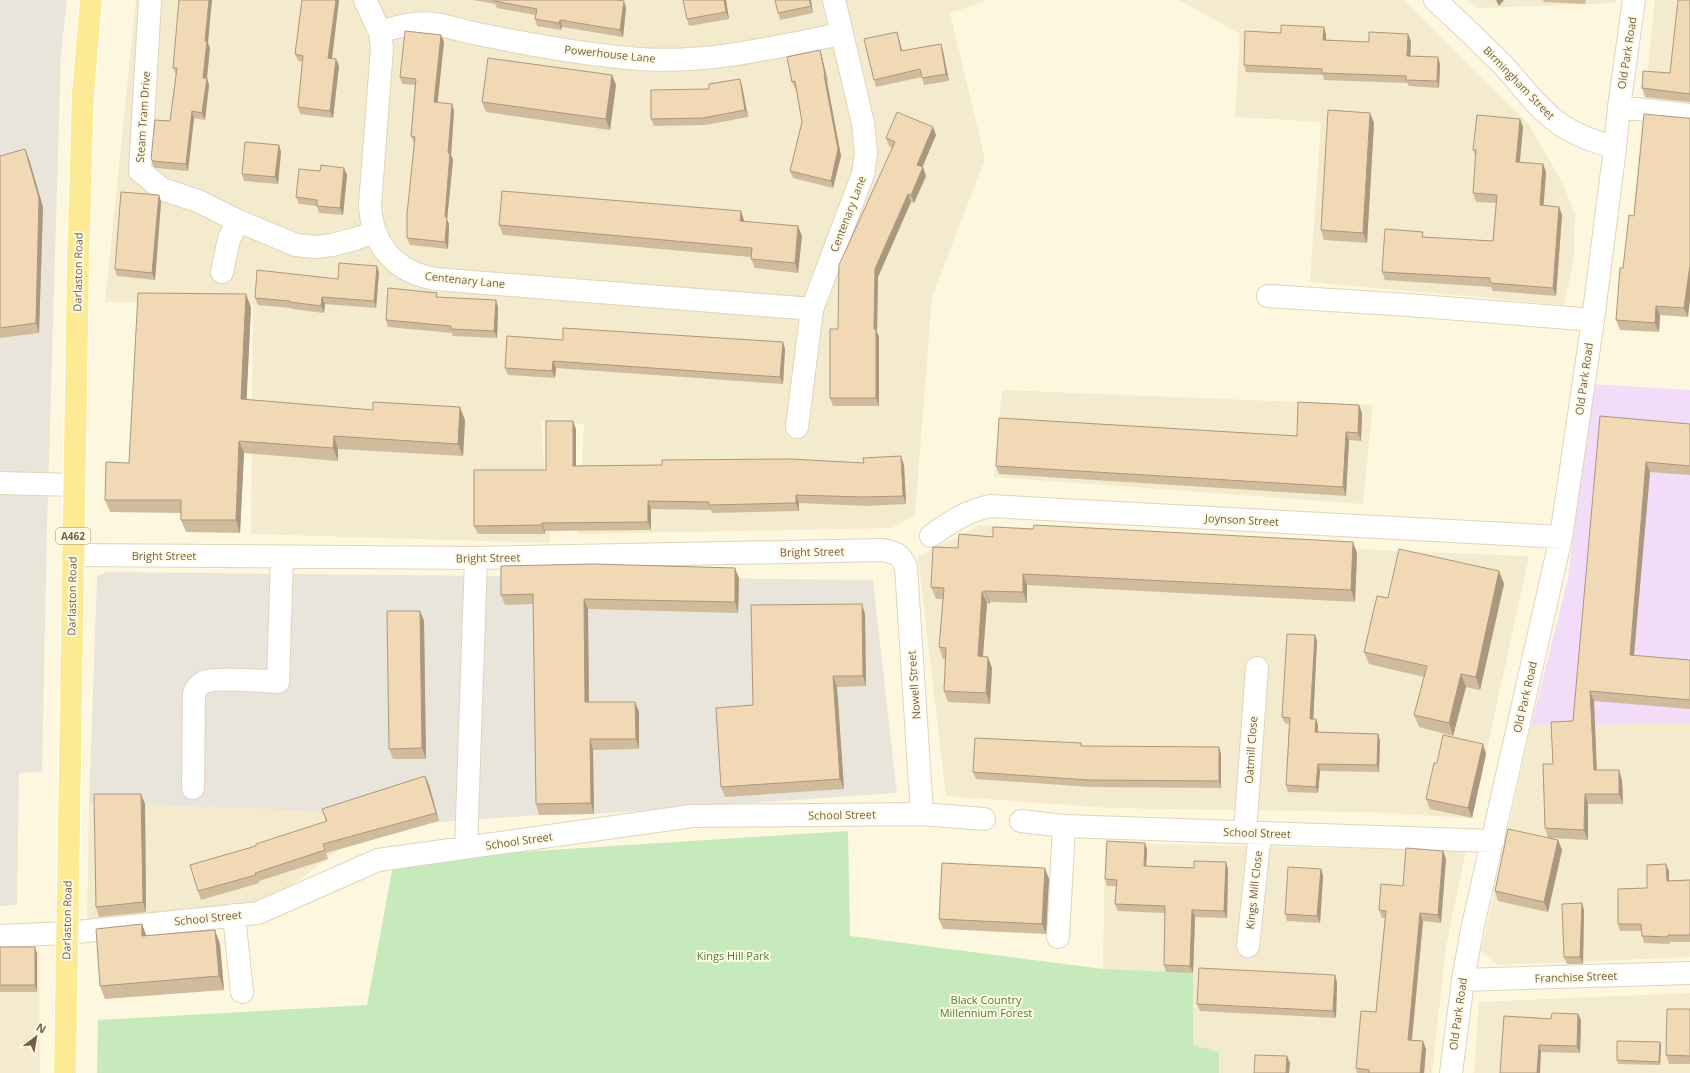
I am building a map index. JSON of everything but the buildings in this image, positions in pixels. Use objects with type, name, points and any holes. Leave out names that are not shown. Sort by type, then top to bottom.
[{"type":"main road","name":"Darlaston Road","points":[[66,1073],[74,485],[83,100],[91,0]]},
{"type":"street","name":"Steam Tram Drive","points":[[150,0],[140,171],[162,189],[198,201],[238,221],[296,245],[315,247],[332,245],[374,232]]},
{"type":"street","name":"Centenary Lane","points":[[365,0],[380,32],[382,48],[370,220],[380,245],[405,269],[421,276],[451,280],[812,308]]},
{"type":"street","name":"Centenary Lane","points":[[797,428],[812,308],[863,174],[866,153],[863,123],[834,0]]},
{"type":"street","name":"Birmingham Street","points":[[1435,0],[1492,54],[1537,104],[1556,121],[1573,132],[1592,141],[1615,148]]},
{"type":"street","name":"Old Park Road","points":[[1450,1073],[1463,980],[1561,537],[1593,320],[1619,107],[1634,0]]},
{"type":"street","name":"Powerhouse Lane","points":[[380,32],[411,24],[433,24],[477,34],[582,53],[640,59],[673,60],[702,58],[756,50],[841,34]]},
{"type":"street","points":[[1619,107],[1690,115]]},
{"type":"street","points":[[222,272],[229,239],[238,221]]},
{"type":"street","points":[[1268,296],[1593,320]]},
{"type":"street","points":[[0,483],[74,485]]},
{"type":"street","name":"Joynson Street","points":[[931,536],[951,521],[974,509],[990,506],[1561,537]]},
{"type":"street","name":"Bright Street","points":[[73,555],[476,558],[884,550],[894,552],[902,557]]},
{"type":"street","points":[[193,788],[194,693],[197,686],[210,680],[278,682],[282,557]]},
{"type":"street","name":"Nowell Street","points":[[902,557],[906,567],[922,814]]},
{"type":"street","points":[[466,848],[476,558]]},
{"type":"street","name":"Oatmill Close","points":[[1252,833],[1257,668]]},
{"type":"street","name":"School Street","points":[[0,936],[67,933],[258,913],[378,860],[692,816],[922,814],[984,818]]},
{"type":"street","name":"School Street","points":[[1021,821],[1064,826],[1493,841]]},
{"type":"street","points":[[1058,937],[1064,826]]},
{"type":"street","name":"Kings Mill Close","points":[[1248,946],[1252,833]]},
{"type":"street","points":[[234,915],[242,992]]},
{"type":"street","name":"Franchise Street","points":[[1463,980],[1690,973]]},
{"type":"shaded area","points":[[0,0],[67,0],[61,53],[47,529],[42,772],[19,773],[17,905],[0,906]]},
{"type":"shaded area","points":[[136,0],[988,0],[950,13],[985,159],[932,297],[915,515],[892,528],[578,534],[584,424],[541,421],[550,543],[251,534],[253,304],[105,302]]},
{"type":"shaded area","points":[[1179,0],[1404,0],[1528,123],[1563,184],[1575,215],[1574,257],[1564,305],[1310,282],[1321,122],[1235,117],[1240,34]]},
{"type":"shaded area","points":[[1468,0],[1615,0],[1616,3],[1477,8]]},
{"type":"shaded area","points":[[1655,0],[1690,0],[1690,216],[1633,211]]},
{"type":"shaded area","points":[[1591,384],[1690,390],[1690,723],[1531,726],[1568,579]]},
{"type":"shaded area","points":[[1002,390],[1373,405],[1363,504],[994,477]]},
{"type":"shaded area","points":[[980,525],[1395,551],[1529,556],[1472,818],[1365,812],[1108,808],[946,796],[918,557]]},
{"type":"shaded area","points":[[106,572],[873,580],[897,793],[594,814],[539,815],[386,826],[337,812],[89,803],[97,576]]},
{"type":"shaded area","points":[[1690,723],[1690,957],[1497,965],[1481,951],[1531,726]]},
{"type":"shaded area","points":[[89,803],[337,812],[341,848],[291,886],[255,904],[87,923]]},
{"type":"shaded area","points":[[1105,843],[1466,851],[1446,946],[1432,1073],[1194,1073],[1103,969]]},
{"type":"shaded area","points":[[39,952],[40,1073],[0,1073],[0,954]]},
{"type":"shaded area","points":[[1690,993],[1690,1073],[1474,1073],[1479,1002]]},
{"type":"green space","name":"Kings Hill Park","points":[[848,831],[850,936],[1103,969],[1193,973],[1193,1045],[1219,1052],[1219,1073],[97,1073],[98,1020],[367,1005],[394,860]]},
{"type":"park label","name":"Black Country Millennium Forest","points":[[986,1006]]}]
